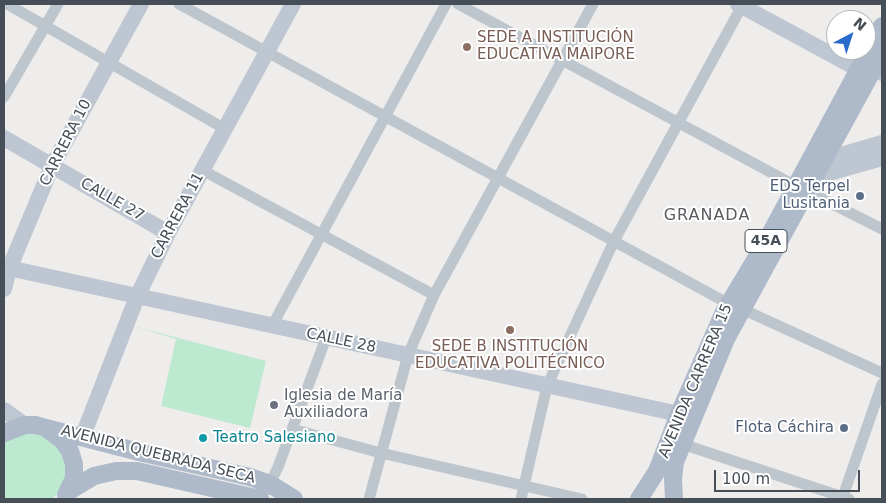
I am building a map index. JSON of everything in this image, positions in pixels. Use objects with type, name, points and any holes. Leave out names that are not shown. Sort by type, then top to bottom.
[{"type":"main road","name":"AVENIDA CARRERA 15","points":[[806,180],[824,160],[871,70],[882,26]]},
{"type":"main road","name":"AVENIDA CARRERA 15","points":[[639,499],[658,471],[679,414],[735,306],[806,180],[882,53]]},
{"type":"main road","name":"AVENIDA CARRERA 15","points":[[674,499],[674,470],[682,444],[716,362],[735,306]]},
{"type":"main road","name":"AVENIDA QUEBRADA SECA","points":[[25,425],[46,428],[250,477],[264,494]]},
{"type":"main road","points":[[4,433],[25,425]]},
{"type":"main road","points":[[46,428],[62,440],[70,451],[74,464],[74,478],[66,495]]},
{"type":"main road","name":"AVENIDA QUEBRADA SECA","points":[[66,495],[94,476],[131,470],[294,499]]},
{"type":"street","points":[[7,4],[225,129]]},
{"type":"street","points":[[4,97],[58,4]]},
{"type":"street","name":"CARRERA 10","points":[[4,289],[6,268],[52,166],[141,4]]},
{"type":"street","points":[[179,4],[735,306],[882,374]]},
{"type":"street","name":"CARRERA 11","points":[[82,438],[137,297],[168,233],[293,4]]},
{"type":"street","points":[[272,326],[320,234],[446,4]]},
{"type":"street","points":[[458,4],[679,123],[806,180],[882,229]]},
{"type":"street","points":[[369,499],[408,355],[434,295],[593,4]]},
{"type":"street","points":[[521,499],[547,386],[614,241],[679,123],[741,4],[871,70]]},
{"type":"street","name":"CALLE 27","points":[[4,138],[168,233]]},
{"type":"street","points":[[824,160],[882,143]]},
{"type":"street","points":[[806,180],[882,158]]},
{"type":"street","points":[[202,170],[434,295]]},
{"type":"street","name":"CALLE 28","points":[[6,268],[679,414]]},
{"type":"street","points":[[264,494],[292,429],[326,338]]},
{"type":"street","points":[[682,444],[845,499],[882,384]]},
{"type":"street","points":[[4,410],[25,425]]},
{"type":"street","points":[[4,418],[25,425]]},
{"type":"street","points":[[292,429],[381,453],[582,499]]},
{"type":"green space","points":[[133,326],[266,361],[250,428],[161,406],[176,339]]},
{"type":"green space","points":[[24,433],[36,434],[47,438],[57,446],[64,456],[65,480],[60,491],[52,499],[7,499],[4,496],[4,443],[12,437]]},
{"type":"place","name":"SEDE A INSTITUCIÓN EDUCATIVA MAIPORE","points":[[467,47]]},
{"type":"place","name":"EDS Terpel Lusitania","points":[[860,196]]},
{"type":"place","name":"SEDE B INSTITUCIÓN EDUCATIVA POLITÉCNICO","points":[[510,330]]},
{"type":"place","name":"Iglesia de María Auxiliadora","points":[[274,405]]},
{"type":"place","name":"Flota Cáchira","points":[[844,428]]},
{"type":"place","name":"Teatro Salesiano","points":[[203,438]]},
{"type":"district","name":"GRANADA","points":[[707,216]]}]
